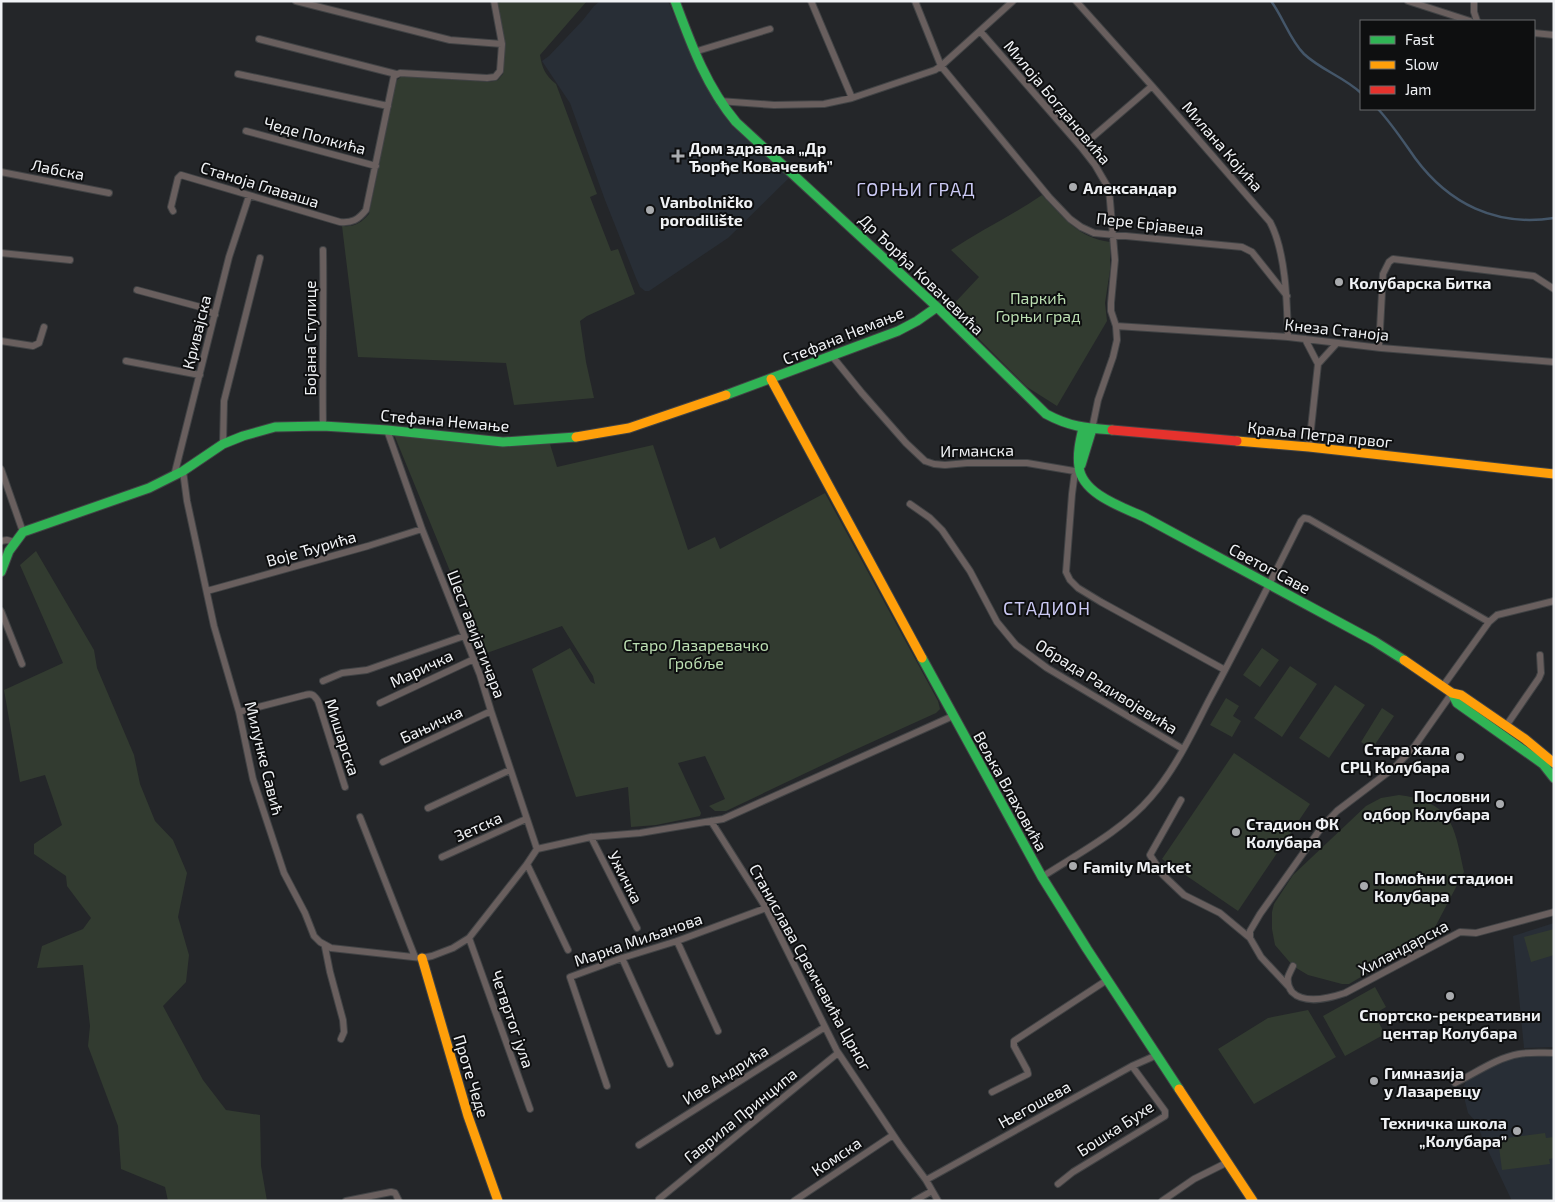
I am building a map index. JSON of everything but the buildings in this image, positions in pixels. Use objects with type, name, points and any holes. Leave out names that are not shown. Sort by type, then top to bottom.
[{"type":"street","points":[[296,1],[450,40],[502,44]]},
{"type":"street","points":[[259,39],[396,74],[400,72],[495,77],[500,71],[502,44],[494,1]]},
{"type":"street","name":"Др Ђорђа Ковачевића","points":[[675,1],[703,74],[719,101],[736,122],[937,307],[1046,414],[1062,423],[1083,428]]},
{"type":"street","points":[[811,1],[852,98]]},
{"type":"street","name":"Пере Ерјавеца","points":[[915,1],[941,66],[1070,219],[1094,233],[1242,247],[1252,252],[1287,296]]},
{"type":"street","points":[[719,101],[774,105],[824,104],[852,98],[935,70],[1013,1]]},
{"type":"street","name":"Милана Којића","points":[[1076,1],[1270,222],[1276,234],[1282,257],[1287,296],[1288,337]]},
{"type":"street","points":[[1408,1],[1467,20]]},
{"type":"street","points":[[1474,1],[1474,12],[1477,20]]},
{"type":"street","points":[[694,52],[770,29]]},
{"type":"street","name":"Милоја Богдановића","points":[[980,32],[1095,165],[1109,189],[1115,260],[1111,303],[1116,326],[1115,349],[1098,400],[1092,429]]},
{"type":"street","points":[[1535,33],[1554,36]]},
{"type":"street","points":[[238,74],[388,106]]},
{"type":"street","points":[[376,166],[396,74]]},
{"type":"street","points":[[1081,148],[1152,86]]},
{"type":"street","name":"Чеде Полкића","points":[[246,131],[376,166]]},
{"type":"street","name":"Станоја Главаша","points":[[173,211],[171,207],[178,178],[181,175],[340,222],[352,222],[359,219],[366,210],[376,166]]},
{"type":"street","name":"Лабска","points":[[1,172],[109,193]]},
{"type":"street","name":"Кривајска","points":[[174,476],[229,257],[248,196]]},
{"type":"street","name":"Бојана Ступице","points":[[323,250],[323,426]]},
{"type":"street","points":[[1,253],[70,260]]},
{"type":"street","points":[[224,444],[224,401],[260,258]]},
{"type":"street","points":[[1379,347],[1383,274],[1392,259],[1534,276],[1554,289]]},
{"type":"street","points":[[138,290],[204,308],[214,315]]},
{"type":"street","name":"Стефана Немање","points":[[1,572],[14,542],[24,532],[148,488],[183,471],[224,444],[243,436],[275,427],[323,426],[386,430],[503,442],[583,437],[629,428],[771,380],[898,331],[937,307]]},
{"type":"street","name":"Кнеза Станоја","points":[[1116,326],[1288,337],[1554,362]]},
{"type":"street","points":[[1,341],[37,345],[39,344],[44,327]]},
{"type":"street","points":[[1305,339],[1318,364],[1309,448]]},
{"type":"street","points":[[1318,364],[1337,343]]},
{"type":"street","name":"Игманска","points":[[832,356],[906,444],[926,461],[945,465],[1027,463],[1078,470]]},
{"type":"street","points":[[126,361],[200,375]]},
{"type":"street","name":"Вељка Влаховића","points":[[771,380],[1042,877],[1107,980],[1253,1201]]},
{"type":"street","points":[[1083,428],[1078,470],[1072,494],[1066,572],[1070,580],[1078,588],[1101,602],[1225,670]]},
{"type":"street","name":"Краља Петра првог","points":[[1083,428],[1309,448],[1554,474]]},
{"type":"street","points":[[1078,470],[1083,461],[1092,429]]},
{"type":"street","name":"Шест авијатичара","points":[[386,430],[422,530],[474,659],[537,850]]},
{"type":"street","points":[[1,469],[24,532]]},
{"type":"street","name":"Светог Саве","points":[[1078,470],[1084,482],[1098,493],[1374,641],[1416,667],[1452,693],[1457,703],[1543,764],[1554,778]]},
{"type":"street","name":"Милунке Савић","points":[[183,471],[187,501],[218,644],[239,712],[253,780],[284,873],[305,913],[314,936],[325,946]]},
{"type":"street","name":"Обрада Радивојевића","points":[[910,504],[930,518],[942,530],[970,571],[997,622],[1016,645],[1046,668],[1183,749]]},
{"type":"street","name":"Обрада Радивојевића","points":[[1042,877],[1116,829],[1133,816],[1152,797],[1183,749],[1304,518],[1309,519],[1489,622]]},
{"type":"street","name":"Воје Ђурића","points":[[207,591],[422,530]]},
{"type":"street","points":[[1,541],[14,542]]},
{"type":"street","points":[[1444,686],[1489,622],[1497,615],[1554,601]]},
{"type":"street","points":[[1,611],[22,664]]},
{"type":"street","points":[[323,681],[342,673],[366,670],[464,636]]},
{"type":"street","points":[[1506,726],[1539,678],[1541,673],[1540,655]]},
{"type":"street","name":"Маричка","points":[[380,702],[474,659]]},
{"type":"street","points":[[1250,938],[1250,931],[1260,914],[1321,828],[1337,811],[1395,767],[1408,754],[1452,693]]},
{"type":"street","name":"Светог Саве","points":[[1452,693],[1461,695],[1546,755],[1554,763]]},
{"type":"street","name":"Мишарска","points":[[239,712],[305,695],[315,695],[345,787]]},
{"type":"street","name":"Бањичка","points":[[382,762],[491,711]]},
{"type":"street","points":[[341,1039],[344,1032],[342,1020],[325,946],[341,950],[418,958],[432,956],[453,948],[469,938],[537,850],[591,837],[640,832],[723,819],[953,716]]},
{"type":"street","points":[[428,808],[510,770]]},
{"type":"street","points":[[1181,800],[1150,855],[1163,875],[1184,895],[1220,913],[1250,938],[1266,962],[1288,987]]},
{"type":"street","points":[[360,817],[418,958]]},
{"type":"street","name":"Зетска","points":[[442,857],[526,819]]},
{"type":"street","name":"Станислава Сремчевића Црног","points":[[711,821],[766,908],[838,1053],[926,1180],[938,1201]]},
{"type":"street","name":"Ужичка","points":[[591,837],[637,928]]},
{"type":"street","points":[[527,864],[568,950]]},
{"type":"street","name":"Марка Миљанова","points":[[607,1086],[570,977],[677,941],[766,908]]},
{"type":"street","name":"Хиландарска","points":[[1288,987],[1295,994],[1306,998],[1330,998],[1345,993],[1460,932],[1476,933],[1554,912]]},
{"type":"street","name":"Четвртог јула","points":[[469,938],[530,1109]]},
{"type":"street","points":[[677,941],[718,1031]]},
{"type":"street","name":"Проте Чеде","points":[[418,958],[468,1116],[498,1201]]},
{"type":"street","points":[[622,958],[670,1064]]},
{"type":"street","points":[[1288,987],[1288,979],[1293,966]]},
{"type":"street","points":[[992,1092],[1028,1074],[1028,1070],[1014,1046],[1014,1041],[1107,980]]},
{"type":"street","name":"Иве Андрића","points":[[639,1144],[825,1027]]},
{"type":"street","points":[[1455,1083],[1491,1064],[1519,1054],[1554,1052]]},
{"type":"street","name":"Гаврила Принципа","points":[[660,1199],[838,1053]]},
{"type":"street","name":"Његошева","points":[[926,1180],[1157,1054]]},
{"type":"street","name":"Бошка Бухе","points":[[1058,1184],[1072,1172],[1165,1116],[1165,1111],[1132,1066]]},
{"type":"street","name":"Комска","points":[[794,1201],[893,1135]]},
{"type":"street","points":[[1162,1201],[1194,1179],[1228,1162]]},
{"type":"street","points":[[914,1201],[932,1191]]},
{"type":"street","points":[[346,1201],[391,1192],[395,1193],[398,1201]]},
{"type":"shaded area","name":"Дом здравља „Др Ђорђе Ковачевић”","points":[[600,1],[668,1],[697,68],[789,178],[728,238],[649,291],[645,291],[640,287],[636,278],[570,103],[542,61],[549,56]]},
{"type":"shaded area","points":[[1554,923],[1554,1047],[1524,1048],[1513,936]]},
{"type":"shaded area","name":"Техничка школа „Колубара”","points":[[1554,1053],[1554,1201],[1512,1201],[1477,1123],[1468,1113],[1464,1086],[1468,1077],[1519,1054]]},
{"type":"green space","points":[[505,1],[587,1],[540,55],[545,71],[556,84],[597,194],[590,197],[611,251],[618,249],[635,294],[580,321],[594,398],[514,405],[506,363],[358,357],[342,226],[357,224],[369,214],[396,81],[402,76],[490,82],[498,80],[503,74],[505,47],[497,3]]},
{"type":"green space","name":"Паркић Горњи град","points":[[1042,195],[1064,218],[1080,231],[1099,240],[1110,242],[1110,270],[1105,303],[1107,321],[1057,406],[1027,387],[949,309],[979,277],[951,250]]},
{"type":"green space","name":"Старо Лазаревачко Гробље","points":[[393,432],[494,446],[550,444],[557,467],[653,445],[688,550],[715,537],[720,549],[825,493],[938,701],[940,709],[936,713],[726,811],[715,811],[709,806],[725,799],[705,756],[678,763],[701,813],[700,816],[656,825],[631,827],[628,787],[576,797],[532,669],[570,648],[591,682],[595,684],[593,676],[562,626],[484,654]]},
{"type":"green space","points":[[36,551],[94,650],[97,668],[134,755],[140,784],[155,821],[173,840],[187,873],[178,917],[189,955],[186,982],[163,1006],[203,1080],[226,1110],[260,1115],[261,1166],[267,1201],[168,1201],[165,1187],[121,1169],[118,1126],[88,1046],[90,1026],[83,965],[37,968],[42,946],[83,929],[91,918],[67,886],[66,876],[34,854],[34,844],[62,825],[45,775],[20,782],[4,690],[63,663],[20,565]]},
{"type":"green space","points":[[1262,648],[1279,660],[1260,687],[1243,675]]},
{"type":"green space","points":[[1290,666],[1317,684],[1282,737],[1254,718]]},
{"type":"green space","points":[[1335,685],[1365,705],[1329,758],[1299,738]]},
{"type":"green space","points":[[1226,698],[1239,706],[1233,716],[1241,721],[1232,737],[1210,725]]},
{"type":"green space","points":[[1382,708],[1394,716],[1372,749],[1361,742]]},
{"type":"green space","name":"Стадион ФК Колубара","points":[[1234,753],[1310,804],[1238,911],[1162,859]]},
{"type":"green space","points":[[1399,795],[1428,803],[1441,810],[1450,822],[1455,834],[1464,872],[1434,929],[1420,942],[1349,984],[1342,984],[1308,975],[1293,966],[1275,945],[1272,929],[1274,904],[1293,875],[1366,806],[1381,798]]},
{"type":"green space","points":[[1554,929],[1554,955],[1531,962],[1524,937]]},
{"type":"green space","points":[[1375,987],[1386,1007],[1374,1014],[1385,1034],[1345,1056],[1323,1016]]},
{"type":"green space","points":[[1308,1010],[1336,1057],[1254,1104],[1218,1049],[1268,1018]]},
{"type":"green space","points":[[1545,1133],[1546,1138],[1554,1137],[1554,1158],[1549,1159],[1550,1164],[1502,1170],[1498,1139]]},
{"type":"waterway","points":[[1271,1],[1304,54],[1360,92]]},
{"type":"waterway","points":[[1379,110],[1428,174],[1459,200],[1493,215],[1513,219],[1554,218]]},
{"type":"traffic: fast","points":[[675,1],[693,49],[708,79],[725,108],[736,122],[937,307],[1046,414],[1063,422],[1078,426],[1112,430]]},
{"type":"traffic: fast","points":[[726,395],[898,331],[937,307]]},
{"type":"traffic: fast","points":[[1,572],[9,551],[23,532],[149,488],[183,471],[223,444],[275,427],[323,426],[387,430],[503,442],[576,437]]},
{"type":"traffic: fast","points":[[1083,428],[1078,462],[1087,485],[1095,492],[1374,641],[1404,660]]},
{"type":"traffic: fast","points":[[1081,465],[1092,429]]},
{"type":"traffic: fast","points":[[922,658],[1042,877],[1179,1089]]},
{"type":"traffic: fast","points":[[1452,693],[1457,703],[1543,764],[1554,778]]},
{"type":"traffic: slow","points":[[771,379],[922,658]]},
{"type":"traffic: slow","points":[[576,437],[629,428],[726,395]]},
{"type":"traffic: slow","points":[[1237,441],[1554,474]]},
{"type":"traffic: slow","points":[[1404,660],[1452,693],[1461,695],[1525,739],[1554,763]]},
{"type":"traffic: slow","points":[[422,958],[468,1116],[498,1201]]},
{"type":"traffic: slow","points":[[1179,1089],[1253,1201]]},
{"type":"traffic: jam","points":[[1112,430],[1237,441]]},
{"type":"place","name":"Дом здравља „Др Ђорђе Ковачевић”","points":[[678,156]]},
{"type":"place","name":"Александар","points":[[1073,187]]},
{"type":"place","name":"Vanbolničko porodilište","points":[[650,210]]},
{"type":"place","name":"Колубарска Битка","points":[[1339,282]]},
{"type":"place","name":"Стара хала СРЦ Колубара","points":[[1460,757]]},
{"type":"place","name":"Пословни одбор Колубара","points":[[1500,804]]},
{"type":"place","name":"Стадион ФК Колубара","points":[[1236,832]]},
{"type":"place","name":"Family Market","points":[[1073,866]]},
{"type":"place","name":"Помоћни стадион Колубара","points":[[1364,886]]},
{"type":"place","name":"Спортско-рекреативни центар Колубара","points":[[1450,996]]},
{"type":"place","name":"Гимназија у Лазаревцу","points":[[1374,1081]]},
{"type":"place","name":"Техничка школа „Колубара”","points":[[1517,1131]]},
{"type":"district","name":"ГОРЊИ ГРАД","points":[[916,189]]},
{"type":"district","name":"СТАДИОН","points":[[1047,608]]}]
